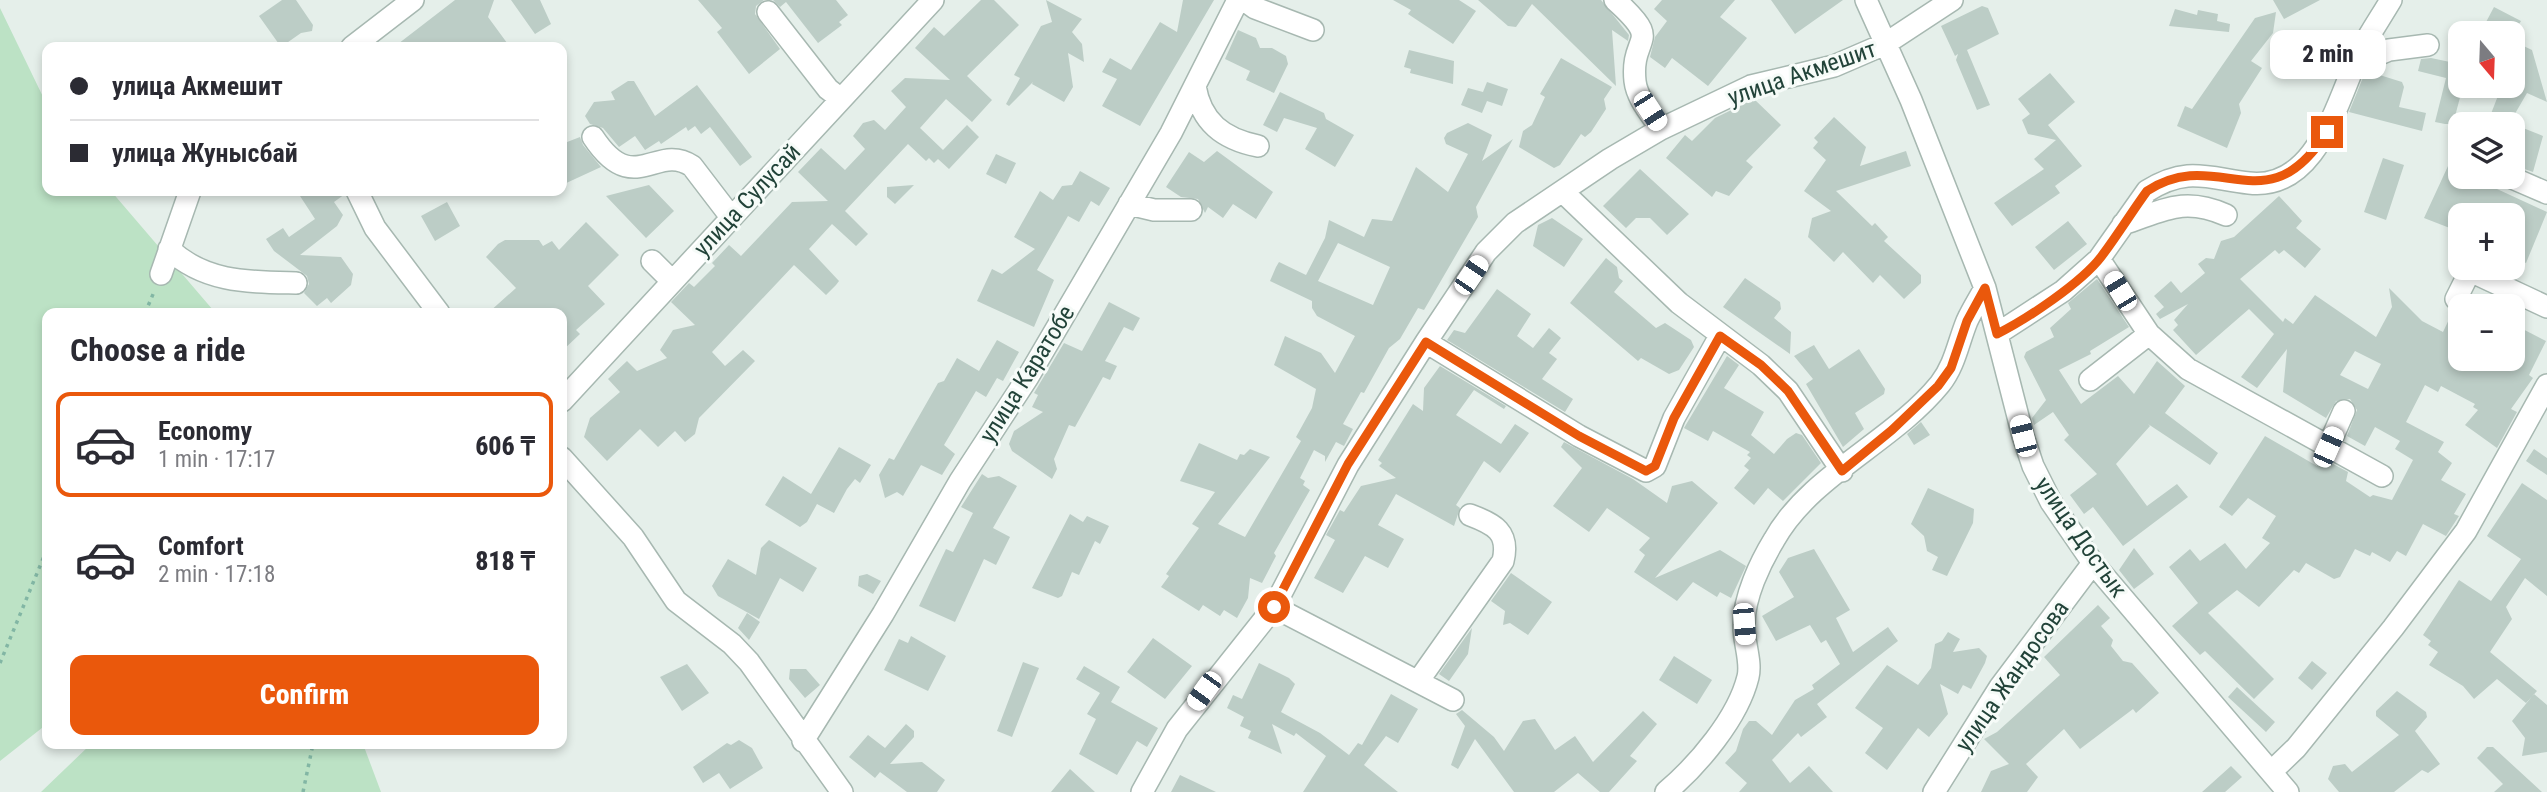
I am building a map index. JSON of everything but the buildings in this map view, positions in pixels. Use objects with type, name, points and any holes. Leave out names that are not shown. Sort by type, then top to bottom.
[{"type":"street","name":"улица Сулусай","points":[[567,396],[933,0]]},
{"type":"street","name":"улица Каратобе","points":[[803,741],[883,614],[960,481],[1028,377],[1171,133],[1238,0]]},
{"type":"street","points":[[1244,0],[1255,8],[1313,30]]},
{"type":"street","points":[[1615,0],[1641,26],[1644,36],[1637,56],[1635,82],[1638,94],[1661,129]]},
{"type":"street","name":"улица Достык","points":[[1866,0],[1911,100],[1985,288],[2033,466],[2051,502],[2093,563],[2288,792]]},
{"type":"street","name":"улица Акмешит","points":[[1142,792],[1177,729],[1274,607],[1348,464],[1426,342],[1486,252],[1515,223],[1610,159],[1661,129],[1751,86],[1834,66],[1885,44],[1952,0]]},
{"type":"street","points":[[1997,334],[2016,325],[2099,259],[2147,191],[2169,179],[2191,173],[2252,183],[2274,179],[2299,166],[2327,132],[2356,64],[2391,0]]},
{"type":"street","points":[[359,42],[412,1]]},
{"type":"street","points":[[768,12],[828,89],[841,99]]},
{"type":"street","points":[[2356,64],[2389,50],[2428,45]]},
{"type":"street","points":[[1195,86],[1203,113],[1211,125],[1240,142],[1258,146]]},
{"type":"street","points":[[593,137],[605,156],[623,167],[685,161],[692,166],[732,217]]},
{"type":"street","points":[[2525,183],[2547,193]]},
{"type":"street","points":[[1563,192],[1662,287],[1720,336],[1761,365],[1788,391],[1842,471]]},
{"type":"street","points":[[161,274],[188,196]]},
{"type":"street","points":[[360,196],[388,247],[435,308]]},
{"type":"street","points":[[1129,204],[1154,210],[1191,210]]},
{"type":"street","points":[[2123,224],[2173,206],[2208,207],[2225,215]]},
{"type":"street","points":[[169,249],[202,273],[242,281],[296,283]]},
{"type":"street","points":[[2099,259],[2149,334],[2189,369],[2382,476]]},
{"type":"street","points":[[652,261],[672,281]]},
{"type":"street","points":[[2458,294],[2470,271],[2519,294]]},
{"type":"street","points":[[1666,792],[1691,770],[1736,709],[1749,674],[1744,624],[1746,603],[1774,540],[1806,498],[1892,430],[1938,386],[1951,368],[1967,321],[1985,288]]},
{"type":"street","points":[[2525,297],[2547,307]]},
{"type":"street","points":[[2090,380],[2149,334]]},
{"type":"street","points":[[1426,342],[1579,436],[1646,471],[1655,466],[1674,418],[1720,336]]},
{"type":"street","points":[[2271,772],[2296,748],[2385,638],[2466,531],[2547,385]]},
{"type":"street","points":[[2328,447],[2344,411]]},
{"type":"street","points":[[567,463],[634,537],[676,601],[732,645],[748,662],[842,792]]},
{"type":"street","points":[[1419,680],[1503,561],[1506,550],[1502,534],[1496,526],[1470,515]]},
{"type":"street","name":"улица Жандосова","points":[[1934,792],[2000,687],[2093,563]]},
{"type":"street","points":[[1274,607],[1453,700]]},
{"type":"path","points":[[0,663],[42,561]]},
{"type":"path","points":[[303,792],[312,749]]},
{"type":"green space","points":[[0,8],[42,95],[42,196],[115,196],[211,308],[42,308],[42,728],[0,761]]},
{"type":"green space","points":[[86,749],[365,749],[381,792],[41,792]]},
{"type":"route","points":[[1274,607],[1348,464],[1426,342],[1579,436],[1646,471],[1655,466],[1674,418],[1720,336],[1761,365],[1788,391],[1842,471],[1892,430],[1938,386],[1951,368],[1967,321],[1985,288],[1997,334],[2016,325],[2099,259],[2147,191],[2169,179],[2191,173],[2252,183],[2274,179],[2289,173],[2308,159],[2327,132]]}]
